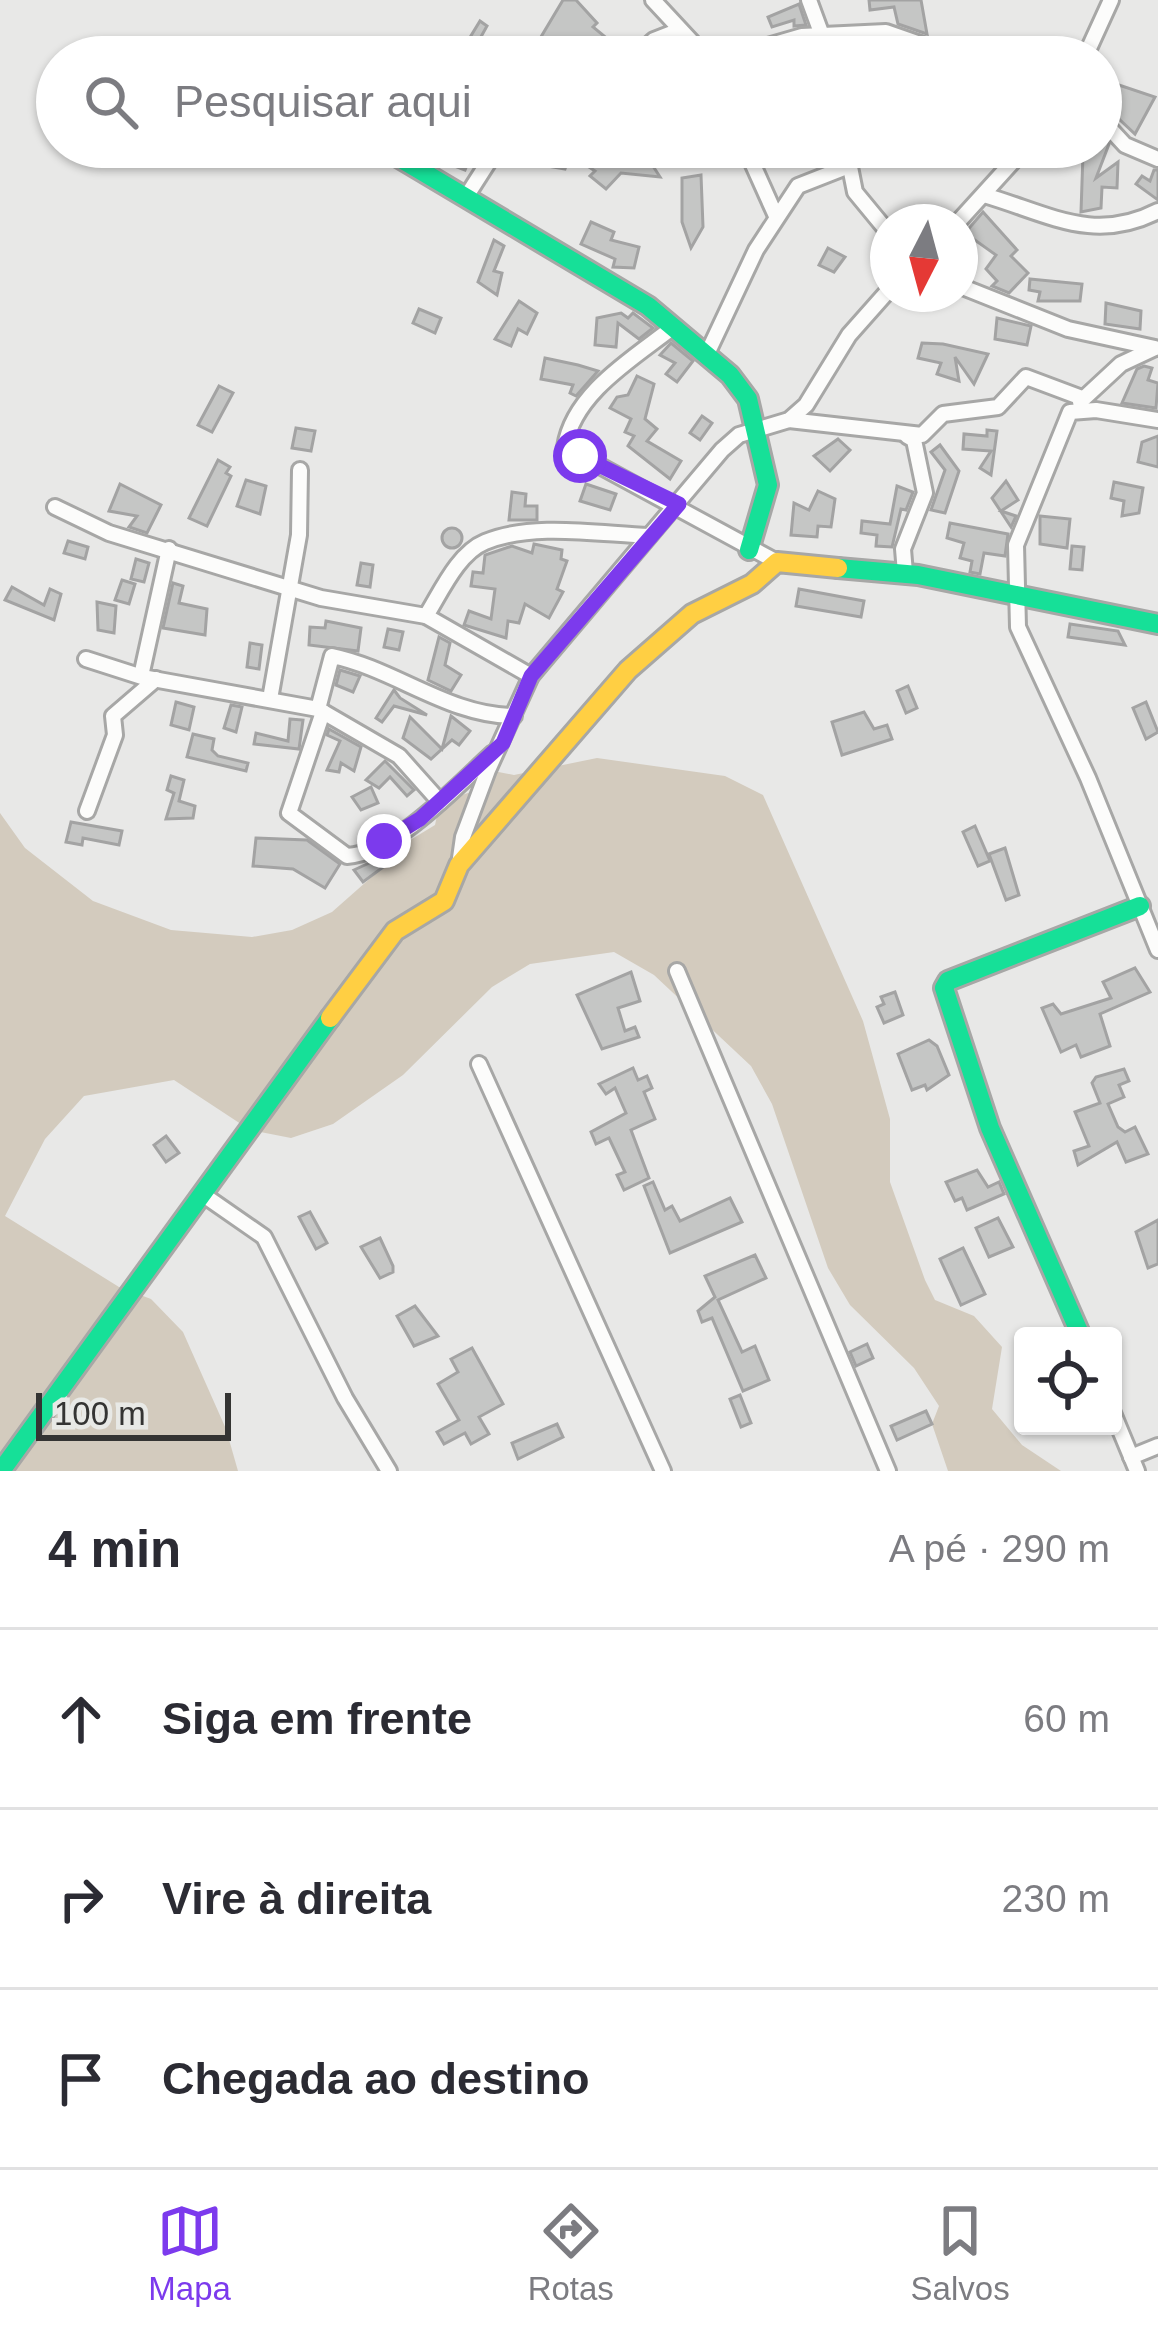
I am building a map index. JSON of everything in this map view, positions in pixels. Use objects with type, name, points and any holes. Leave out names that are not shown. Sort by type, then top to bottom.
[{"type":"street","points":[[653,0],[683,36]]},
{"type":"street","points":[[809,0],[822,35]]},
{"type":"street","points":[[1094,36],[1111,0]]},
{"type":"street","points":[[664,36],[677,31]]},
{"type":"street","points":[[818,36],[886,32],[898,36]]},
{"type":"street","points":[[1122,142],[1158,159]]},
{"type":"street","points":[[417,168],[648,306],[707,354],[748,399],[768,485],[749,550]]},
{"type":"street","points":[[466,197],[485,168]]},
{"type":"street","points":[[754,168],[776,216]]},
{"type":"street","points":[[707,354],[776,216],[798,186],[843,168]]},
{"type":"street","points":[[849,168],[855,192],[870,210]]},
{"type":"street","points":[[975,204],[1008,168]]},
{"type":"street","points":[[984,195],[1088,226],[1133,226],[1158,211]]},
{"type":"street","points":[[978,293],[1068,329],[1157,348]]},
{"type":"street","points":[[789,420],[806,405],[849,335],[870,311]]},
{"type":"street","points":[[672,328],[598,388],[578,412],[565,447],[679,504],[776,562],[905,573],[1158,624]]},
{"type":"street","points":[[1157,348],[1121,364],[1065,419],[1016,545],[1025,650],[1088,778],[1158,950]]},
{"type":"street","points":[[1,1471],[374,957],[395,931],[444,901],[459,865],[463,837],[531,676],[722,450],[758,428],[789,420],[922,435],[943,414],[998,407],[1026,377],[1078,404],[1158,420]]},
{"type":"street","points":[[905,573],[903,549],[925,493],[914,440],[907,436]]},
{"type":"street","points":[[270,699],[299,535],[300,470]]},
{"type":"street","points":[[55,507],[109,533],[288,587],[426,616],[531,676]]},
{"type":"street","points":[[426,616],[455,569],[482,542],[554,532],[649,536]]},
{"type":"street","points":[[87,811],[115,735],[113,716],[148,678],[169,549]]},
{"type":"street","points":[[459,865],[628,670],[692,614],[752,584],[776,562]]},
{"type":"street","points":[[503,743],[440,802],[363,854],[338,852],[289,813],[332,656],[372,664],[459,705],[514,716]]},
{"type":"street","points":[[86,659],[148,678],[320,710],[399,756],[440,802]]},
{"type":"street","points":[[1077,1327],[990,1129],[944,988],[948,981],[1140,906]]},
{"type":"street","points":[[677,971],[888,1471]]},
{"type":"street","points":[[479,1064],[663,1471]]},
{"type":"street","points":[[205,1196],[264,1237],[345,1398],[389,1471]]},
{"type":"street","points":[[1122,1435],[1134,1464],[1158,1446]]},
{"type":"shaded area","points":[[597,758],[725,776],[763,795],[863,1021],[890,1119],[890,1182],[925,1280],[935,1300],[974,1316],[1002,1347],[992,1409],[1022,1445],[1061,1471],[948,1471],[932,1424],[939,1406],[914,1368],[850,1305],[828,1268],[772,1104],[751,1066],[654,975],[614,952],[530,964],[492,987],[403,1075],[333,1124],[291,1138],[250,1130],[174,1080],[84,1096],[45,1139],[5,1216],[119,1287],[151,1299],[183,1332],[226,1429],[238,1471],[0,1471],[0,813],[25,848],[93,901],[171,930],[252,937],[292,930],[332,912],[383,867],[389,853],[435,825],[440,802],[471,792],[488,770],[514,775]]},
{"type":"building","points":[[563,0],[576,0],[604,36],[542,36]]},
{"type":"building","points":[[869,0],[921,0],[927,34],[898,24],[894,7],[870,10]]},
{"type":"building","points":[[799,4],[806,25],[794,26],[794,20],[772,27],[768,17]]},
{"type":"building","points":[[480,21],[487,26],[481,36],[471,36]]},
{"type":"building","points":[[1122,86],[1155,97],[1135,134],[1122,122]]},
{"type":"building","points":[[590,168],[654,168],[660,177],[621,173],[606,189],[590,176],[595,171]]},
{"type":"building","points":[[1083,168],[1100,168],[1096,178],[1118,168],[1117,188],[1102,187],[1101,208],[1081,212]]},
{"type":"building","points":[[1158,170],[1158,200],[1136,184],[1142,176],[1150,181]]},
{"type":"building","points":[[701,175],[703,227],[691,248],[682,222],[682,178]]},
{"type":"building","points":[[983,212],[1017,250],[1011,256],[1028,273],[1009,293],[992,286],[997,281],[986,269],[996,255],[978,242],[978,218]]},
{"type":"building","points":[[591,222],[614,232],[611,240],[639,247],[634,268],[613,267],[615,259],[581,244]]},
{"type":"building","points":[[494,240],[504,246],[494,271],[502,273],[497,295],[478,282]]},
{"type":"building","points":[[828,248],[845,257],[834,272],[819,265]]},
{"type":"building","points":[[1030,279],[1082,284],[1080,301],[1038,301],[1040,292],[1029,290]]},
{"type":"building","points":[[519,301],[537,313],[527,334],[518,329],[511,346],[495,339]]},
{"type":"building","points":[[1106,303],[1141,311],[1140,329],[1105,324]]},
{"type":"building","points":[[419,309],[441,318],[435,333],[413,323]]},
{"type":"building","points":[[621,313],[628,318],[633,313],[653,328],[639,339],[618,323],[616,347],[595,345],[597,318]]},
{"type":"building","points":[[997,318],[1031,326],[1027,345],[995,339]]},
{"type":"building","points":[[671,343],[693,361],[677,382],[666,374],[675,363],[660,355]]},
{"type":"building","points":[[922,343],[988,354],[974,384],[955,357],[959,381],[937,374],[941,363],[918,358]]},
{"type":"building","points":[[545,358],[598,371],[576,396],[570,393],[573,385],[541,379]]},
{"type":"building","points":[[1152,368],[1148,380],[1158,383],[1156,408],[1122,403],[1137,369]]},
{"type":"building","points":[[637,376],[654,384],[645,419],[657,429],[647,441],[681,461],[670,479],[628,446],[634,436],[625,432],[631,419],[610,408],[617,397],[628,395]]},
{"type":"building","points":[[219,386],[233,393],[212,432],[198,425]]},
{"type":"building","points":[[702,416],[712,423],[700,440],[690,433]]},
{"type":"building","points":[[296,428],[315,431],[311,451],[292,448]]},
{"type":"building","points":[[987,430],[997,431],[991,475],[980,468],[991,451],[963,449],[964,434],[987,436]]},
{"type":"building","points":[[1158,436],[1158,467],[1138,462],[1142,442]]},
{"type":"building","points":[[838,439],[850,450],[830,471],[814,456]]},
{"type":"building","points":[[940,445],[959,471],[945,513],[931,510],[945,470],[931,452]]},
{"type":"building","points":[[218,460],[230,467],[226,473],[231,476],[207,526],[189,518]]},
{"type":"building","points":[[246,480],[266,486],[260,514],[237,506]]},
{"type":"building","points":[[1006,481],[1018,500],[1001,511],[1016,516],[1011,527],[992,498]]},
{"type":"building","points":[[1114,482],[1143,488],[1139,513],[1122,516],[1124,501],[1111,498]]},
{"type":"building","points":[[120,484],[161,505],[147,533],[129,527],[137,516],[109,511]]},
{"type":"building","points":[[586,484],[616,494],[610,510],[580,501]]},
{"type":"building","points":[[897,486],[913,492],[906,510],[901,509],[892,547],[876,546],[877,535],[861,533],[862,521],[890,524]]},
{"type":"building","points":[[818,491],[835,499],[831,527],[818,526],[817,537],[791,535],[794,503],[809,510]]},
{"type":"building","points":[[512,492],[526,494],[525,506],[537,506],[537,520],[509,520]]},
{"type":"building","points":[[1040,516],[1070,519],[1067,548],[1040,544]]},
{"type":"building","points":[[950,523],[1008,534],[1005,556],[984,553],[980,574],[970,572],[972,561],[960,558],[964,543],[947,538]]},
{"type":"building","points":[[452,528],[462,538],[452,548],[442,538]]},
{"type":"building","points":[[68,541],[88,547],[85,559],[64,553]]},
{"type":"building","points":[[534,544],[562,550],[561,559],[567,561],[557,589],[563,592],[549,618],[525,604],[519,623],[508,621],[506,638],[464,625],[469,611],[491,619],[495,589],[471,586],[473,572],[483,573],[485,555],[512,546],[532,553]]},
{"type":"building","points":[[1072,546],[1084,547],[1082,570],[1070,569]]},
{"type":"building","points":[[136,559],[149,563],[144,582],[131,579]]},
{"type":"building","points":[[361,563],[373,565],[370,587],[357,585]]},
{"type":"building","points":[[122,580],[135,584],[129,604],[115,600]]},
{"type":"building","points":[[173,583],[183,586],[179,603],[207,609],[205,635],[163,628]]},
{"type":"building","points":[[12,587],[44,605],[50,589],[61,594],[54,620],[5,600]]},
{"type":"building","points":[[799,589],[864,601],[861,617],[796,606]]},
{"type":"building","points":[[97,602],[116,606],[114,633],[98,630]]},
{"type":"building","points":[[326,621],[361,628],[358,651],[309,645],[310,627],[325,628]]},
{"type":"building","points":[[1070,624],[1118,631],[1125,645],[1068,637]]},
{"type":"building","points":[[388,629],[403,632],[399,650],[384,647]]},
{"type":"building","points":[[439,637],[450,643],[445,665],[461,675],[451,691],[428,680]]},
{"type":"building","points":[[250,643],[262,645],[259,669],[247,667]]},
{"type":"building","points":[[340,670],[360,676],[353,692],[336,685]]},
{"type":"building","points":[[908,686],[917,708],[906,713],[897,691]]},
{"type":"building","points":[[394,690],[427,715],[394,706],[382,722],[376,718]]},
{"type":"building","points":[[176,702],[194,707],[189,730],[171,725]]},
{"type":"building","points":[[1146,702],[1158,732],[1146,739],[1133,708]]},
{"type":"building","points":[[231,705],[242,707],[236,732],[224,728]]},
{"type":"building","points":[[864,712],[874,729],[887,725],[892,739],[842,755],[832,722]]},
{"type":"building","points":[[451,716],[470,731],[459,745],[452,740],[431,759],[403,738],[410,717],[442,749]]},
{"type":"building","points":[[290,719],[303,720],[299,749],[254,744],[256,733],[288,741]]},
{"type":"building","points":[[329,729],[361,747],[354,771],[341,763],[339,772],[327,770],[340,741],[327,735]]},
{"type":"building","points":[[193,734],[214,739],[212,750],[218,756],[248,763],[246,771],[187,757]]},
{"type":"building","points":[[385,761],[414,790],[407,796],[390,777],[379,788],[366,780]]},
{"type":"building","points":[[171,776],[184,780],[179,801],[195,806],[193,818],[166,819],[174,793],[167,790]]},
{"type":"building","points":[[371,787],[378,803],[361,810],[352,797]]},
{"type":"building","points":[[71,822],[122,831],[119,845],[83,838],[82,845],[66,842]]},
{"type":"building","points":[[975,826],[990,861],[978,866],[963,832]]},
{"type":"building","points":[[256,838],[307,840],[340,864],[325,888],[293,869],[253,866]]},
{"type":"building","points":[[1005,848],[1019,895],[1006,900],[989,854]]},
{"type":"building","points":[[391,853],[394,859],[363,882],[354,870]]},
{"type":"building","points":[[1135,968],[1150,992],[1100,1014],[1110,1046],[1081,1057],[1076,1045],[1061,1052],[1042,1008],[1053,1004],[1061,1014],[1111,998],[1103,982]]},
{"type":"building","points":[[631,972],[640,1001],[618,1008],[625,1031],[635,1027],[639,1037],[602,1049],[577,995]]},
{"type":"building","points":[[895,992],[903,1015],[884,1023],[877,1007],[884,1004],[881,997]]},
{"type":"building","points":[[929,1040],[937,1046],[949,1075],[927,1090],[925,1085],[912,1090],[898,1054]]},
{"type":"building","points":[[633,1068],[638,1080],[647,1076],[652,1088],[644,1092],[655,1119],[631,1130],[649,1178],[624,1190],[617,1175],[625,1172],[609,1138],[596,1144],[591,1132],[626,1113],[615,1088],[606,1094],[599,1084]]},
{"type":"building","points":[[1124,1069],[1129,1081],[1119,1085],[1124,1097],[1108,1104],[1118,1127],[1125,1132],[1135,1127],[1148,1154],[1126,1162],[1117,1142],[1078,1165],[1074,1151],[1089,1146],[1075,1112],[1100,1103],[1092,1083],[1096,1077]]},
{"type":"building","points":[[166,1136],[179,1153],[166,1162],[154,1145]]},
{"type":"building","points":[[977,1170],[988,1187],[999,1182],[1004,1194],[967,1210],[962,1198],[955,1201],[946,1182]]},
{"type":"building","points":[[653,1182],[665,1210],[672,1206],[680,1221],[730,1198],[742,1222],[670,1253],[644,1186]]},
{"type":"building","points":[[310,1212],[327,1243],[316,1249],[299,1217]]},
{"type":"building","points":[[998,1218],[1013,1247],[989,1257],[976,1228]]},
{"type":"building","points":[[1158,1220],[1158,1264],[1148,1268],[1136,1232]]},
{"type":"building","points":[[380,1238],[393,1272],[380,1278],[361,1247]]},
{"type":"building","points":[[963,1248],[985,1294],[961,1305],[940,1259]]},
{"type":"building","points":[[755,1255],[766,1278],[718,1300],[742,1352],[755,1346],[769,1380],[743,1391],[712,1318],[702,1322],[698,1311],[715,1297],[705,1276]]},
{"type":"building","points":[[415,1306],[438,1336],[414,1346],[397,1316]]},
{"type":"building","points":[[867,1344],[873,1358],[856,1366],[850,1352]]},
{"type":"building","points":[[472,1348],[503,1404],[479,1417],[489,1434],[471,1444],[465,1433],[444,1444],[437,1432],[459,1420],[438,1384],[458,1372],[451,1359]]},
{"type":"building","points":[[740,1395],[751,1423],[741,1427],[730,1399]]},
{"type":"building","points":[[926,1411],[932,1424],[897,1440],[891,1426]]},
{"type":"building","points":[[557,1424],[563,1437],[518,1459],[512,1443]]},
{"type":"traffic: fast","points":[[416,168],[648,306],[730,375],[748,399],[768,485],[749,550]]},
{"type":"traffic: fast","points":[[838,568],[918,575],[1158,624]]},
{"type":"traffic: fast","points":[[1077,1327],[990,1128],[944,988],[948,981],[1140,906]]},
{"type":"traffic: fast","points":[[1,1471],[330,1018]]},
{"type":"traffic: slow","points":[[330,1018],[395,931],[444,901],[459,865],[628,670],[692,614],[752,584],[777,562],[838,568]]},
{"type":"route","points":[[384,841],[420,819],[503,743],[531,676],[679,504],[580,456]]}]
